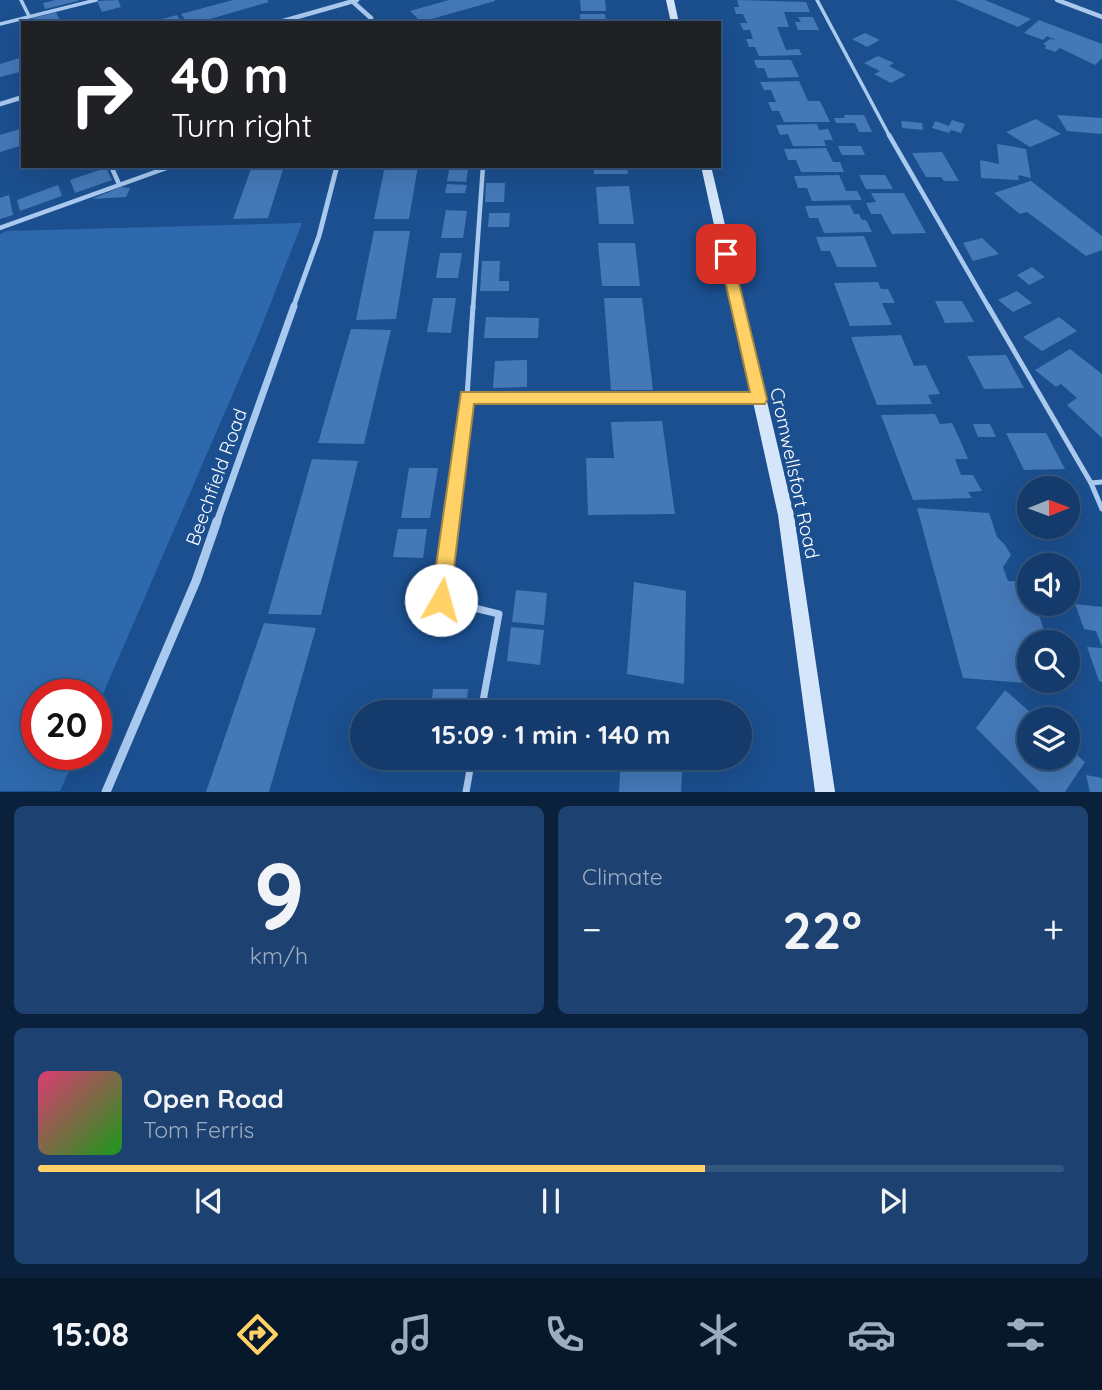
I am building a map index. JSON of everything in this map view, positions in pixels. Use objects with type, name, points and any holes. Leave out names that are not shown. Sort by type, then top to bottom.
[{"type":"main road","points":[[670,0],[675,21]]},
{"type":"main road","name":"Cromwellsfort Road","points":[[706,168],[786,515],[825,792]]},
{"type":"street","points":[[1057,0],[1102,18]]},
{"type":"street","points":[[283,21],[354,1],[372,21]]},
{"type":"street","points":[[0,104],[21,98]]},
{"type":"street","name":"Beechfield Road","points":[[106,792],[196,581],[319,236],[336,168]]},
{"type":"lane","points":[[22,0],[29,16]]},
{"type":"lane","points":[[0,24],[96,0]]},
{"type":"lane","points":[[817,0],[903,161],[1091,483],[1102,509]]},
{"type":"lane","points":[[112,168],[119,184]]},
{"type":"lane","points":[[0,228],[166,168]]},
{"type":"lane","points":[[483,168],[467,397],[441,600],[499,614],[483,700]]},
{"type":"lane","points":[[467,397],[759,399]]},
{"type":"lane","points":[[1091,483],[1102,482]]},
{"type":"lane","points":[[466,792],[470,770]]},
{"type":"shaded area","points":[[302,223],[257,338],[109,679],[21,679],[21,770],[70,770],[60,791],[0,791],[0,234],[7,231]]},
{"type":"building","points":[[56,0],[78,1],[45,9],[43,3]]},
{"type":"building","points":[[118,0],[121,7],[102,12],[97,1]]},
{"type":"building","points":[[233,0],[269,2],[203,21],[186,21],[181,14]]},
{"type":"building","points":[[449,0],[495,0],[425,21],[420,21],[410,11]]},
{"type":"building","points":[[580,0],[605,0],[606,11],[581,11]]},
{"type":"building","points":[[737,0],[806,2],[810,12],[784,12],[789,27],[777,27],[786,50],[799,49],[802,55],[759,56],[755,47],[749,47],[746,39],[753,39],[750,30],[743,30],[740,23],[747,23],[743,14],[736,14],[734,7],[739,7]]},
{"type":"building","points":[[955,0],[985,0],[1031,19],[1018,27]]},
{"type":"building","points":[[56,12],[60,21],[31,21],[30,19]]},
{"type":"building","points":[[580,14],[605,14],[606,21],[580,21]]},
{"type":"building","points":[[177,15],[181,21],[155,21]]},
{"type":"building","points":[[798,17],[813,17],[819,30],[798,30],[795,22],[801,22]]},
{"type":"building","points":[[1039,20],[1102,44],[1102,58],[1095,65],[1060,48],[1055,52],[1044,48],[1047,46],[1043,44],[1050,39],[1056,40],[1047,36],[1043,40],[1024,33]]},
{"type":"building","points":[[865,33],[880,40],[867,47],[852,39]]},
{"type":"building","points":[[878,56],[894,63],[889,66],[906,75],[891,83],[874,74],[880,71],[864,63]]},
{"type":"building","points":[[21,58],[21,72],[0,77],[0,64]]},
{"type":"building","points":[[754,60],[791,60],[799,77],[768,78],[764,68],[757,68]]},
{"type":"building","points":[[799,81],[808,101],[820,101],[830,122],[784,122],[779,111],[772,111],[768,102],[776,102],[771,90],[764,90],[760,82]]},
{"type":"building","points":[[844,115],[864,115],[872,132],[859,132],[855,123],[836,123],[834,118],[845,118]]},
{"type":"building","points":[[1057,115],[1102,118],[1102,134],[1067,131]]},
{"type":"building","points":[[1036,119],[1061,134],[1030,147],[1006,132]]},
{"type":"building","points":[[952,120],[965,124],[961,133],[932,128],[935,121],[949,126]]},
{"type":"building","points":[[901,121],[922,123],[923,130],[902,128]]},
{"type":"building","points":[[817,124],[819,130],[828,129],[833,140],[824,140],[826,146],[793,146],[788,134],[780,135],[776,125]]},
{"type":"building","points":[[21,129],[21,146],[0,152],[0,135]]},
{"type":"building","points":[[997,144],[1026,149],[1031,178],[1018,175],[1019,180],[981,178],[980,160],[999,164]]},
{"type":"building","points":[[838,146],[861,146],[865,155],[842,155]]},
{"type":"building","points":[[826,148],[833,162],[840,162],[844,172],[801,172],[796,160],[788,160],[784,149]]},
{"type":"building","points":[[942,152],[959,181],[926,177],[912,153]]},
{"type":"building","points":[[106,168],[112,180],[75,193],[70,180]]},
{"type":"building","points":[[251,168],[283,168],[268,218],[233,219]]},
{"type":"building","points":[[385,168],[418,168],[409,219],[374,219]]},
{"type":"building","points":[[594,168],[627,168],[628,174],[594,174]]},
{"type":"building","points":[[449,170],[468,170],[466,182],[447,181]]},
{"type":"building","points":[[839,175],[846,191],[857,191],[862,200],[812,201],[807,188],[798,188],[794,176]]},
{"type":"building","points":[[859,175],[885,175],[893,189],[866,189]]},
{"type":"building","points":[[1031,181],[1102,236],[1102,250],[1086,256],[1027,212],[1020,214],[994,193]]},
{"type":"building","points":[[486,183],[505,183],[504,202],[485,202]]},
{"type":"building","points":[[447,184],[467,185],[465,193],[445,193]]},
{"type":"building","points":[[58,185],[62,196],[20,211],[17,200]]},
{"type":"building","points":[[629,186],[634,224],[599,224],[596,187]]},
{"type":"building","points":[[121,187],[130,188],[126,197],[92,199]]},
{"type":"building","points":[[871,193],[904,193],[926,233],[892,234],[881,214],[871,214],[866,203],[876,202]]},
{"type":"building","points":[[9,195],[13,215],[0,219],[0,198]]},
{"type":"building","points":[[850,205],[854,214],[859,214],[862,220],[866,220],[872,232],[824,233],[818,218],[809,218],[805,206]]},
{"type":"building","points":[[446,210],[467,211],[463,238],[441,238]]},
{"type":"building","points":[[489,213],[510,213],[509,227],[488,227]]},
{"type":"building","points":[[374,231],[410,231],[396,319],[356,320]]},
{"type":"building","points":[[864,236],[877,267],[837,267],[830,251],[821,251],[816,237]]},
{"type":"building","points":[[982,238],[999,254],[973,261],[963,243]]},
{"type":"building","points":[[598,243],[635,243],[640,286],[602,286]]},
{"type":"building","points":[[440,253],[462,253],[458,278],[436,278]]},
{"type":"building","points":[[482,261],[500,261],[499,281],[509,281],[509,291],[480,291]]},
{"type":"building","points":[[1032,267],[1045,277],[1029,285],[1017,275]]},
{"type":"building","points":[[878,282],[881,289],[888,289],[895,303],[882,303],[892,325],[850,326],[834,283]]},
{"type":"building","points":[[1017,291],[1032,303],[1013,312],[998,300]]},
{"type":"building","points":[[433,298],[456,298],[451,333],[427,332]]},
{"type":"building","points":[[604,298],[642,298],[653,390],[611,390]]},
{"type":"building","points":[[935,301],[962,301],[974,322],[945,323]]},
{"type":"building","points":[[486,317],[539,318],[538,338],[484,338]]},
{"type":"building","points":[[1059,317],[1077,331],[1042,351],[1023,337]]},
{"type":"building","points":[[351,329],[391,330],[364,444],[318,443]]},
{"type":"building","points":[[901,335],[914,366],[926,365],[940,394],[928,395],[932,404],[877,405],[851,337]]},
{"type":"building","points":[[1070,349],[1102,374],[1102,438],[1067,405],[1077,398],[1061,384],[1056,387],[1035,370]]},
{"type":"building","points":[[1006,355],[1024,388],[984,389],[967,356]]},
{"type":"building","points":[[527,360],[527,387],[493,388],[495,361]]},
{"type":"building","points":[[935,414],[940,424],[952,423],[960,440],[968,459],[955,459],[961,475],[973,475],[982,491],[968,492],[972,498],[913,500],[881,415]]},
{"type":"building","points":[[662,421],[675,514],[588,515],[586,458],[614,458],[611,422]]},
{"type":"building","points":[[973,424],[990,424],[996,437],[978,437]]},
{"type":"building","points":[[1006,433],[1046,433],[1065,469],[1024,470]]},
{"type":"building","points":[[312,459],[358,461],[321,615],[268,614]]},
{"type":"building","points":[[409,468],[438,468],[430,518],[401,518]]},
{"type":"building","points":[[917,508],[989,513],[997,537],[1011,555],[1003,567],[1008,581],[1017,581],[1017,616],[1039,616],[1044,630],[1017,630],[1017,682],[963,678]]},
{"type":"building","points":[[398,529],[427,529],[423,558],[393,557]]},
{"type":"building","points":[[634,582],[686,591],[684,684],[627,674]]},
{"type":"building","points":[[516,590],[547,593],[544,625],[512,622]]},
{"type":"building","points":[[1080,605],[1102,607],[1102,647],[1096,631],[1084,629],[1079,616]]},
{"type":"building","points":[[264,623],[316,628],[269,792],[206,792]]},
{"type":"building","points":[[511,627],[544,630],[540,665],[507,661]]},
{"type":"building","points":[[1087,647],[1102,648],[1102,682],[1099,681]]},
{"type":"building","points":[[433,689],[468,689],[467,700],[432,700]]},
{"type":"building","points":[[1005,690],[1024,707],[1017,707],[1017,769],[976,728]]},
{"type":"building","points":[[620,770],[682,770],[681,792],[619,792]]},
{"type":"building","points":[[1018,770],[1080,770],[1065,792],[1040,792]]},
{"type":"building","points":[[1086,775],[1102,778],[1102,792],[1090,792]]},
{"type":"route","points":[[441,600],[467,397],[759,399],[726,254]]}]
